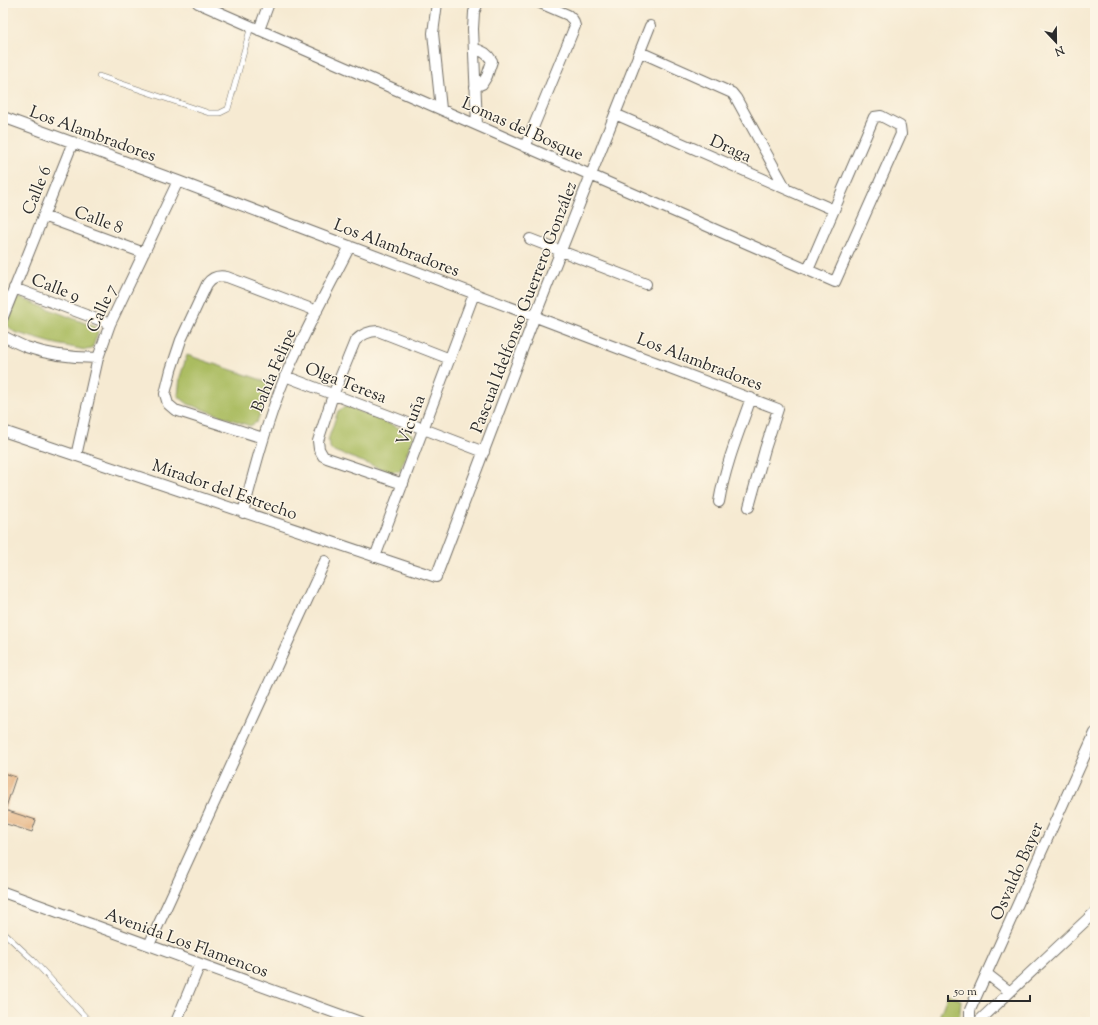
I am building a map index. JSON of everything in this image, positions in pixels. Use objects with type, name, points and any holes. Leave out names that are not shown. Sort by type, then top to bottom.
[{"type":"street","name":"Lomas del Bosque","points":[[198,3],[835,282],[901,134],[900,126],[881,116],[874,117],[834,210]]},
{"type":"street","points":[[255,28],[269,3]]},
{"type":"street","points":[[437,3],[433,33],[441,110]]},
{"type":"street","points":[[477,125],[473,29],[474,12],[478,3]]},
{"type":"street","points":[[525,147],[574,29],[573,20],[568,15],[540,3]]},
{"type":"street","name":"Pascual Idelfonso Guerrero González","points":[[436,577],[535,316],[650,26]]},
{"type":"street","points":[[474,49],[488,55],[492,61],[488,76],[482,84],[475,87]]},
{"type":"street","points":[[640,52],[729,91],[734,95],[786,190]]},
{"type":"street","name":"Draga","points":[[615,114],[834,210]]},
{"type":"street","name":"Los Alambradores","points":[[3,117],[178,181],[778,409],[759,468],[749,508]]},
{"type":"street","name":"Calle 6","points":[[3,317],[73,142]]},
{"type":"street","name":"Calle 7","points":[[76,456],[98,358],[110,324],[178,181]]},
{"type":"street","points":[[808,270],[834,210]]},
{"type":"street","name":"Calle 8","points":[[43,216],[144,253]]},
{"type":"street","points":[[530,239],[646,284]]},
{"type":"street","name":"Bahía Felipe","points":[[243,512],[263,438],[285,376],[350,246]]},
{"type":"street","points":[[263,438],[175,410],[168,404],[165,394],[181,340],[207,284],[214,277],[222,276],[317,311]]},
{"type":"street","name":"Calle 9","points":[[14,288],[110,324]]},
{"type":"street","name":"Vicuña","points":[[375,557],[474,294]]},
{"type":"street","points":[[402,484],[327,458],[321,453],[318,441],[334,395],[355,341],[366,333],[378,330],[450,359]]},
{"type":"street","points":[[3,336],[26,347],[43,352],[61,356],[98,358]]},
{"type":"street","name":"Olga Teresa","points":[[285,376],[484,452]]},
{"type":"street","points":[[719,502],[721,488],[732,449],[751,398]]},
{"type":"street","name":"Mirador del Estrecho","points":[[3,432],[436,577]]},
{"type":"street","points":[[149,945],[324,561]]},
{"type":"street","name":"Osvaldo Bayer","points":[[970,1022],[970,1010],[1095,733]]},
{"type":"street","name":"Avenida Los Flamencos","points":[[3,892],[360,1022]]},
{"type":"street","points":[[978,1022],[1095,912]]},
{"type":"street","points":[[176,1022],[200,964]]},
{"type":"street","points":[[987,974],[1010,992]]},
{"type":"lane","points":[[99,76],[209,113],[220,113],[228,109],[255,28]]},
{"type":"lane","points":[[3,932],[33,960],[90,1022]]},
{"type":"green space","points":[[21,298],[95,327],[98,332],[92,349],[85,350],[52,343],[14,332],[7,325],[16,299]]},
{"type":"green space","points":[[187,355],[271,383],[257,422],[250,426],[188,404],[178,396],[180,377]]},
{"type":"green space","points":[[347,406],[411,433],[413,437],[400,471],[390,472],[331,450],[328,440],[338,411]]},
{"type":"green space","points":[[948,994],[961,1000],[959,1022],[937,1022]]},
{"type":"building","points":[[3,773],[16,777],[5,810],[36,820],[32,832],[3,823]]}]
